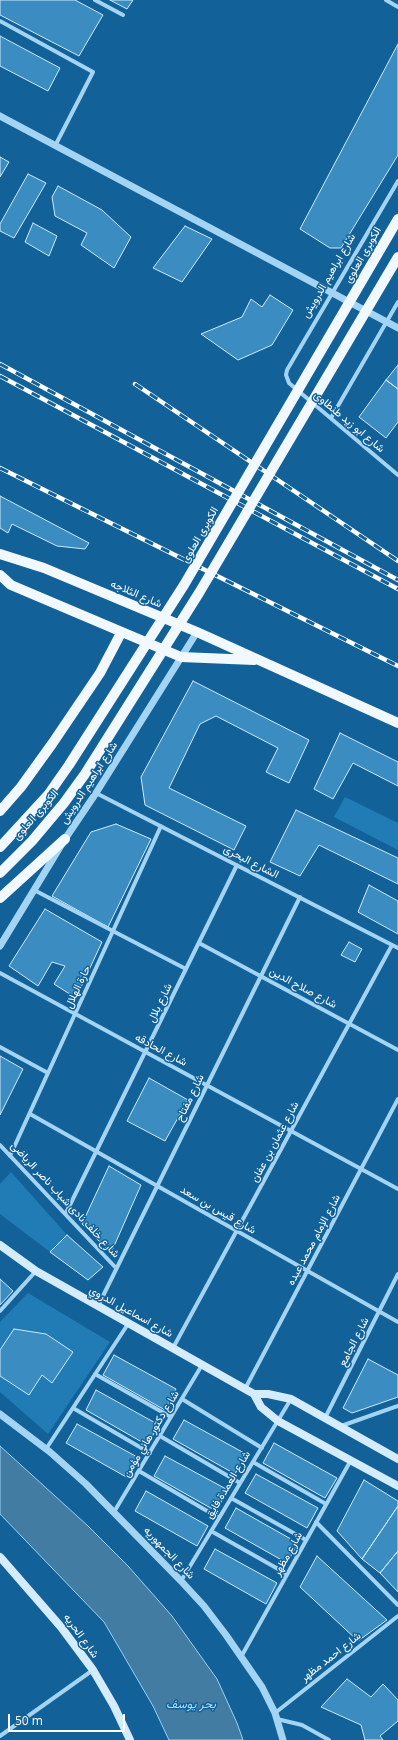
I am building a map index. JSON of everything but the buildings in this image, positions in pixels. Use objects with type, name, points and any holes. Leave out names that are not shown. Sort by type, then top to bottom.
[{"type":"main road","name":"الكوبرى العلوى","points":[[0,847],[48,794],[69,765],[184,585],[398,219]]},
{"type":"main road","name":"الكوبرى العلوى","points":[[0,873],[32,841],[64,803],[85,774],[199,593],[398,257]]},
{"type":"main road","name":"شارع الثلاجه","points":[[0,554],[44,568],[197,632],[398,723]]},
{"type":"main road","name":"شارع الثلاجه","points":[[0,575],[11,585],[121,633],[181,657],[260,661]]},
{"type":"main road","points":[[0,811],[21,787],[52,744],[100,673],[121,633]]},
{"type":"main road","points":[[0,898],[65,839]]},
{"type":"main road","name":"شارع اسماعيل الدروي","points":[[0,1245],[36,1271],[254,1394],[268,1394],[291,1399],[398,1459]]},
{"type":"main road","name":"شارع اسماعيل الدروي","points":[[254,1394],[261,1407],[278,1421],[398,1486]]},
{"type":"main road","name":"شارع الحريه","points":[[0,1557],[61,1627],[92,1670],[114,1706],[130,1740]]},
{"type":"street","points":[[94,0],[123,15]]},
{"type":"street","points":[[386,0],[398,7]]},
{"type":"street","points":[[0,21],[92,72],[54,146]]},
{"type":"street","points":[[0,116],[386,323],[398,328]]},
{"type":"street","name":"شارع ابراهيم الدرويش","points":[[289,383],[287,379],[287,370],[398,181]]},
{"type":"street","points":[[331,418],[398,302]]},
{"type":"street","name":"شارع ابو زيد طنطاوى","points":[[289,383],[398,475]]},
{"type":"street","name":"شارع ابراهيم الدرويش","points":[[0,946],[65,839],[96,793],[197,632]]},
{"type":"street","name":"الشارع البحرى","points":[[96,793],[398,948]]},
{"type":"street","name":"حارة الهلال","points":[[10,1156],[161,826]]},
{"type":"street","name":"شارع بلال","points":[[66,1213],[237,865]]},
{"type":"street","points":[[34,890],[186,969]]},
{"type":"street","name":"شارع مفتاح","points":[[97,1306],[300,897]]},
{"type":"street","name":"شارع صلاح الدين","points":[[199,943],[398,1050]]},
{"type":"street","name":"شارع عثمان بن عفان","points":[[173,1348],[392,945]]},
{"type":"street","name":"شارع الحادقه","points":[[0,973],[398,1189]]},
{"type":"street","points":[[0,1047],[48,1073]]},
{"type":"street","name":"شارع الإمام محمد عبده","points":[[245,1389],[398,1099]]},
{"type":"street","name":"شارع قيس بن سعد","points":[[30,1114],[398,1322]]},
{"type":"street","name":"شارع خلف نادى شباب ناصر الرياضى","points":[[0,1145],[66,1213],[116,1268]]},
{"type":"street","points":[[0,1311],[36,1271]]},
{"type":"street","name":"شارع الجامع","points":[[325,1418],[398,1274]]},
{"type":"street","points":[[46,1448],[128,1324]]},
{"type":"street","name":"شارع دكتور هاني مؤمن","points":[[114,1512],[202,1365]]},
{"type":"street","points":[[95,1374],[171,1417]]},
{"type":"street","points":[[182,1399],[262,1448]]},
{"type":"street","name":"شارع العمدة فايق","points":[[181,1581],[291,1399]]},
{"type":"street","points":[[341,1427],[398,1406]]},
{"type":"street","points":[[73,1408],[150,1453]]},
{"type":"street","name":"شارع الجمهوريه","points":[[0,1414],[46,1448],[86,1484],[181,1581],[226,1635],[262,1688],[275,1716],[283,1740]]},
{"type":"street","points":[[160,1436],[240,1483]]},
{"type":"street","name":"شارع مظهر","points":[[241,1657],[351,1460]]},
{"type":"street","points":[[253,1462],[326,1504]]},
{"type":"street","points":[[139,1471],[219,1518]]},
{"type":"street","points":[[231,1498],[306,1540]]},
{"type":"street","points":[[316,1522],[398,1606]]},
{"type":"street","points":[[211,1531],[287,1574]]},
{"type":"street","name":"شارع احمد مظهر","points":[[275,1716],[398,1616]]},
{"type":"street","points":[[0,1736],[92,1670]]},
{"type":"street","points":[[275,1716],[302,1725],[329,1740]]},
{"type":"shaded area","points":[[345,797],[398,823],[398,850],[334,817]]},
{"type":"shaded area","points":[[11,1172],[67,1235],[50,1252],[0,1214],[0,1184]]},
{"type":"shaded area","points":[[28,1293],[110,1342],[48,1434],[0,1392],[0,1322]]},
{"type":"water","name":"بحر يوسف","points":[[0,1446],[88,1526],[128,1566],[172,1616],[217,1679],[243,1740],[169,1740],[153,1706],[104,1622],[0,1514]]},
{"type":"railway","points":[[0,364],[398,580]]},
{"type":"railway","points":[[0,376],[398,589]]},
{"type":"railway","points":[[135,384],[398,561]]},
{"type":"railway","points":[[0,468],[398,666]]}]
